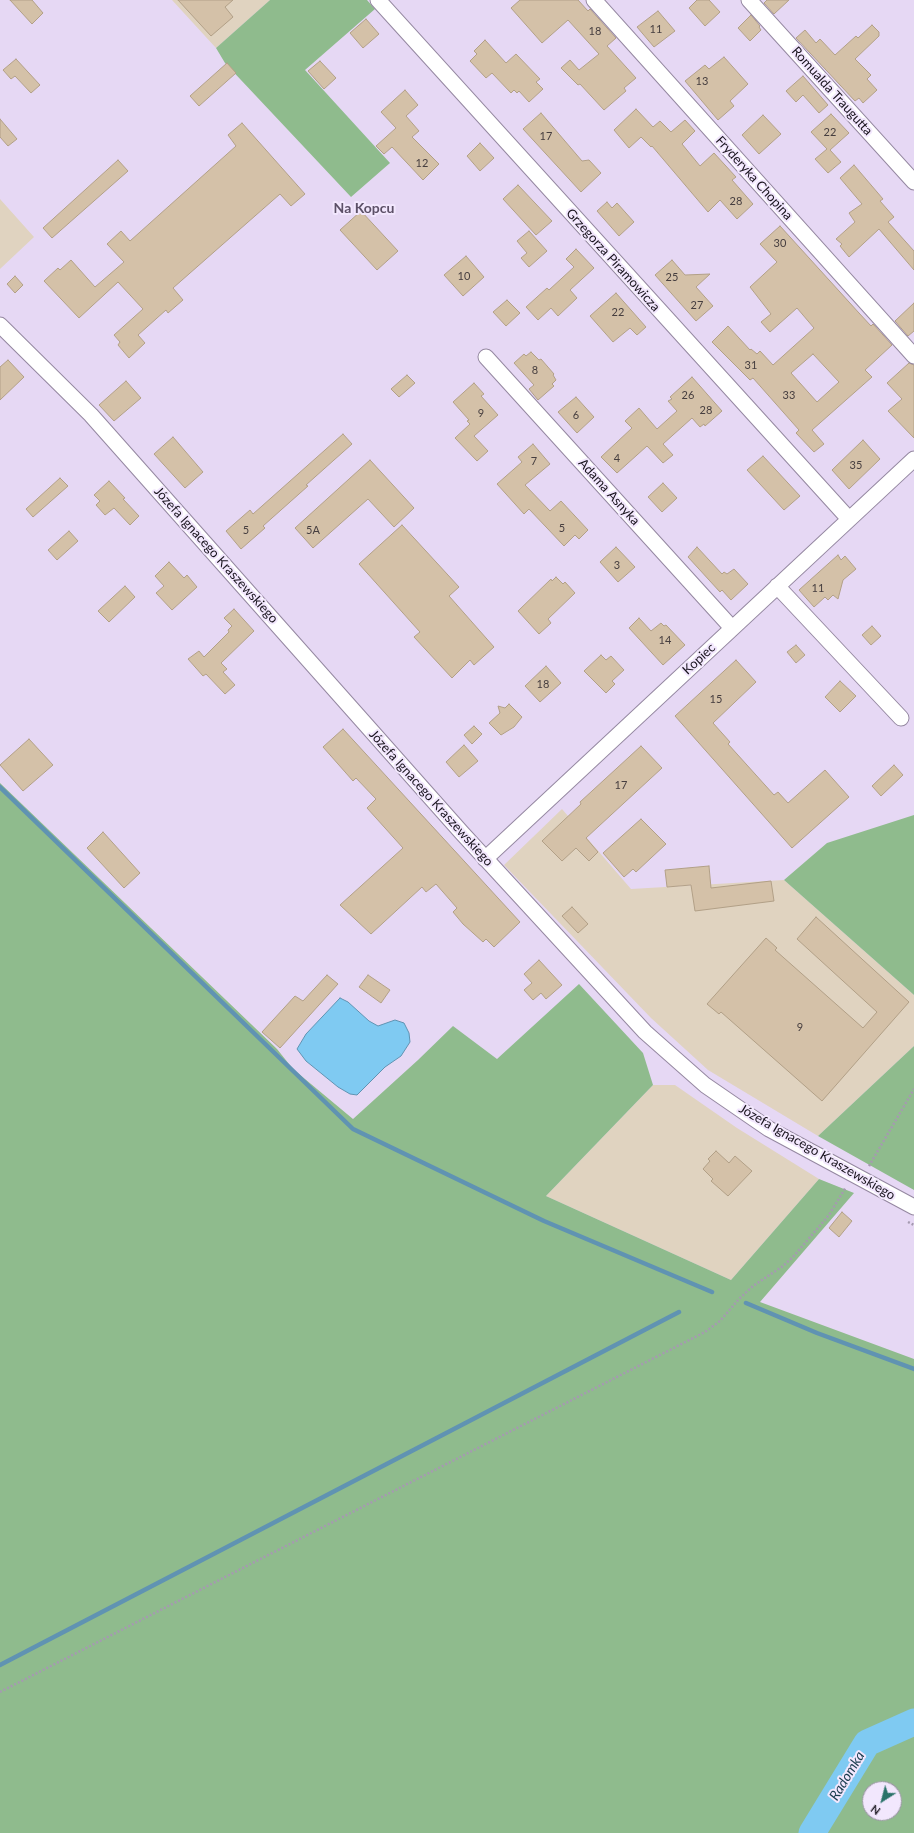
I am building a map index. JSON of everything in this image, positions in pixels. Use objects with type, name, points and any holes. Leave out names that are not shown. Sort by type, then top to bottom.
[{"type":"street","name":"Grzegorza Piramowicza","points":[[378,0],[849,519]]},
{"type":"street","name":"Fryderyka Chopina","points":[[594,0],[914,356]]},
{"type":"street","name":"Romualda Traugutta","points":[[749,0],[914,182]]},
{"type":"street","name":"Józefa Ignacego Kraszewskiego","points":[[0,325],[91,414],[485,859],[620,1007],[673,1058],[705,1085],[769,1129],[914,1207]]},
{"type":"street","name":"Adama Asnyka","points":[[486,357],[732,628]]},
{"type":"street","name":"Kopiec","points":[[485,859],[914,459]]},
{"type":"street","points":[[777,586],[900,718]]},
{"type":"path","points":[[862,1179],[914,1089]]},
{"type":"path","points":[[0,1692],[705,1332],[720,1321],[739,1299],[753,1286],[783,1266],[793,1257],[829,1215],[846,1187]]},
{"type":"shaded area","points":[[172,0],[270,0],[216,48]]},
{"type":"shaded area","points":[[0,199],[34,237],[0,269]]},
{"type":"shaded area","points":[[562,809],[631,889],[784,880],[914,995],[914,1046],[818,1136],[708,1070],[651,1018],[504,865]]},
{"type":"shaded area","points":[[653,1085],[675,1085],[737,1128],[819,1179],[731,1280],[546,1196]]},
{"type":"green space","points":[[270,0],[367,0],[375,9],[305,70],[390,163],[351,197],[225,63],[216,48]]},
{"type":"green space","points":[[0,783],[277,1049],[293,1069],[353,1119],[453,1026],[497,1059],[579,984],[643,1053],[653,1085],[546,1196],[731,1280],[819,1179],[854,1193],[760,1302],[914,1359],[914,1833],[0,1833]]},
{"type":"green space","points":[[914,815],[914,995],[784,880],[827,843]]},
{"type":"green space","points":[[914,1046],[914,1190],[818,1136]]},
{"type":"water","points":[[340,998],[348,1002],[369,1021],[378,1026],[395,1020],[404,1023],[409,1033],[410,1042],[401,1056],[385,1067],[357,1095],[350,1094],[338,1087],[306,1061],[297,1049],[306,1034]]},
{"type":"building","points":[[10,0],[32,0],[43,13],[32,24]]},
{"type":"building","points":[[178,0],[233,0],[225,7],[233,17],[211,36]]},
{"type":"building","points":[[520,0],[578,0],[588,11],[590,9],[616,38],[607,46],[636,78],[624,88],[626,91],[604,110],[580,84],[578,85],[561,68],[570,60],[579,70],[599,54],[568,20],[542,43],[511,8]]},
{"type":"building","points":[[697,0],[709,0],[720,12],[705,26],[689,8]]},
{"type":"building","points":[[767,0],[789,0],[774,14],[764,3]]},
{"type":"building","points":[[658,11],[675,31],[654,47],[637,27]]},
{"type":"building","points":[[751,15],[760,26],[759,27],[761,30],[750,41],[738,28]]},
{"type":"building","points":[[366,19],[379,34],[363,48],[350,33]]},
{"type":"building","points":[[872,25],[879,32],[879,36],[855,59],[871,75],[867,79],[877,90],[863,103],[859,98],[855,101],[796,38],[805,30],[816,43],[820,39],[835,55],[856,36],[858,38]]},
{"type":"building","points":[[485,40],[506,63],[516,54],[540,79],[536,82],[543,89],[529,102],[519,91],[517,93],[514,90],[511,93],[492,73],[486,78],[470,61],[477,54],[474,51]]},
{"type":"building","points":[[724,57],[748,84],[730,101],[734,106],[718,120],[685,81],[705,65],[709,69]]},
{"type":"building","points":[[16,59],[40,85],[31,93],[15,76],[11,79],[3,70]]},
{"type":"building","points":[[320,61],[336,78],[324,89],[308,71]]},
{"type":"building","points":[[227,63],[236,73],[199,106],[190,96]]},
{"type":"building","points":[[803,76],[828,105],[819,113],[803,95],[796,102],[786,91]]},
{"type":"building","points":[[405,90],[418,105],[406,116],[419,131],[412,137],[439,164],[423,180],[392,147],[384,154],[376,146],[396,128],[381,112]]},
{"type":"building","points":[[636,109],[653,127],[660,121],[671,132],[685,120],[695,131],[682,144],[700,166],[714,153],[736,177],[732,180],[753,204],[737,219],[720,200],[708,212],[652,146],[651,147],[641,137],[629,148],[614,130]]},
{"type":"building","points":[[541,113],[582,161],[589,160],[601,173],[581,192],[523,129]]},
{"type":"building","points":[[831,114],[849,133],[830,150],[841,162],[828,173],[815,159],[827,149],[811,132]]},
{"type":"building","points":[[763,115],[781,134],[759,154],[742,135]]},
{"type":"building","points":[[0,119],[17,139],[8,146],[0,137]]},
{"type":"building","points":[[242,123],[305,194],[291,206],[280,194],[173,288],[183,300],[168,313],[166,310],[138,335],[145,343],[129,358],[118,345],[120,342],[114,335],[143,309],[118,282],[79,318],[44,281],[58,268],[60,270],[71,260],[95,287],[124,262],[107,244],[121,231],[130,241],[236,146],[228,135]]},
{"type":"building","points":[[480,143],[494,158],[480,171],[467,156]]},
{"type":"building","points":[[118,160],[128,171],[52,238],[43,228]]},
{"type":"building","points":[[854,165],[883,199],[880,201],[894,217],[888,222],[914,251],[914,270],[879,229],[849,257],[840,246],[842,244],[836,239],[855,222],[849,213],[862,204],[840,178]]},
{"type":"building","points":[[518,185],[552,221],[536,235],[503,199]]},
{"type":"building","points":[[607,202],[612,208],[617,203],[634,222],[619,236],[597,211]]},
{"type":"building","points":[[361,211],[398,251],[377,270],[340,230]]},
{"type":"building","points":[[780,226],[871,326],[873,324],[892,345],[865,370],[872,377],[812,430],[824,444],[814,452],[796,433],[799,430],[753,378],[750,380],[712,342],[728,326],[750,350],[751,349],[757,354],[760,351],[773,365],[814,328],[797,308],[770,332],[761,322],[771,314],[750,287],[777,262],[760,244]],"holes":[[[813,354],[839,382],[817,402],[791,373]]]},
{"type":"building","points":[[529,231],[547,251],[529,267],[521,258],[527,253],[517,241]]},
{"type":"building","points":[[576,249],[594,268],[570,290],[577,298],[558,316],[551,308],[538,320],[526,307],[547,288],[549,290],[574,267],[566,259]]},
{"type":"building","points":[[466,256],[484,277],[463,296],[444,275]]},
{"type":"building","points":[[672,260],[685,275],[710,274],[696,287],[713,306],[696,321],[655,275]]},
{"type":"building","points":[[15,276],[23,285],[15,293],[7,284]]},
{"type":"building","points":[[616,293],[646,327],[637,335],[630,328],[613,342],[590,316]]},
{"type":"building","points":[[507,300],[520,313],[506,326],[493,312]]},
{"type":"building","points":[[914,303],[914,331],[908,336],[895,321]]},
{"type":"building","points":[[531,352],[539,360],[541,359],[554,374],[553,375],[556,380],[552,384],[554,386],[538,400],[529,389],[534,385],[514,363],[524,354],[526,356]]},
{"type":"building","points":[[8,360],[24,377],[0,400],[0,367]]},
{"type":"building","points":[[909,363],[914,365],[914,438],[888,411],[902,399],[887,383]]},
{"type":"building","points":[[407,375],[415,383],[399,397],[391,389]]},
{"type":"building","points":[[692,377],[722,411],[705,426],[704,424],[700,427],[692,418],[663,444],[673,455],[663,463],[647,446],[617,473],[601,457],[632,428],[625,421],[639,408],[657,429],[677,411],[668,401],[672,399],[670,397]]},
{"type":"building","points":[[126,381],[141,398],[114,421],[99,405]]},
{"type":"building","points":[[474,383],[484,394],[481,396],[498,415],[474,436],[488,451],[477,461],[455,438],[470,424],[467,421],[469,420],[453,402]]},
{"type":"building","points":[[576,397],[594,417],[577,433],[558,412]]},
{"type":"building","points":[[343,434],[352,444],[306,485],[308,486],[263,526],[265,528],[241,549],[226,531],[250,510],[253,514]]},
{"type":"building","points":[[173,437],[203,472],[185,488],[154,454]]},
{"type":"building","points":[[863,440],[880,459],[849,489],[832,470]]},
{"type":"building","points":[[533,444],[550,464],[525,485],[550,511],[561,501],[588,530],[579,539],[575,535],[564,546],[529,509],[524,514],[497,484],[522,462],[518,457]]},
{"type":"building","points":[[763,456],[800,496],[784,510],[747,470]]},
{"type":"building","points":[[370,460],[414,508],[394,527],[368,499],[313,548],[295,528]]},
{"type":"building","points":[[60,478],[68,486],[33,517],[26,509]]},
{"type":"building","points":[[109,481],[139,516],[130,525],[114,508],[105,515],[96,505],[100,501],[94,495]]},
{"type":"building","points":[[663,483],[677,498],[662,512],[648,497]]},
{"type":"building","points":[[402,525],[459,587],[449,596],[494,647],[474,665],[470,660],[452,678],[414,637],[420,632],[359,564]]},
{"type":"building","points":[[69,531],[78,541],[57,560],[48,550]]},
{"type":"building","points":[[616,547],[635,567],[618,582],[600,562]]},
{"type":"building","points":[[697,547],[722,574],[724,572],[727,574],[734,569],[748,584],[731,600],[722,590],[720,592],[688,557]]},
{"type":"building","points":[[838,555],[841,560],[845,556],[856,569],[843,580],[838,599],[833,595],[828,600],[825,597],[814,607],[799,590]]},
{"type":"building","points":[[169,562],[184,578],[187,575],[197,587],[172,610],[156,593],[164,586],[155,576]]},
{"type":"building","points":[[556,577],[563,584],[565,582],[575,593],[548,619],[551,623],[539,634],[518,611],[551,579],[552,581]]},
{"type":"building","points":[[125,586],[135,597],[109,622],[98,611]]},
{"type":"building","points":[[234,609],[254,631],[221,663],[227,669],[223,672],[235,685],[225,694],[206,674],[203,676],[188,659],[199,651],[204,657],[229,632],[228,630],[232,626],[224,618]]},
{"type":"building","points":[[639,618],[651,631],[661,623],[664,626],[666,625],[685,645],[663,665],[629,628]]},
{"type":"building","points":[[872,626],[881,636],[871,645],[862,635]]},
{"type":"building","points":[[796,645],[805,655],[796,663],[787,652]]},
{"type":"building","points":[[601,655],[606,660],[611,656],[624,670],[612,681],[615,684],[606,693],[584,671]]},
{"type":"building","points":[[736,660],[756,682],[713,723],[730,742],[728,744],[774,795],[778,792],[788,803],[825,770],[849,797],[792,848],[675,716]]},
{"type":"building","points":[[546,666],[561,683],[540,702],[525,686]]},
{"type":"building","points":[[840,681],[856,696],[840,712],[825,697]]},
{"type":"building","points":[[509,704],[522,717],[514,727],[501,735],[489,723],[500,713],[498,706],[505,708]]},
{"type":"building","points":[[474,726],[482,734],[472,744],[464,735]]},
{"type":"building","points":[[343,729],[520,922],[494,947],[486,939],[483,942],[463,924],[453,912],[457,908],[436,884],[426,892],[422,887],[371,934],[340,905],[403,848],[367,808],[376,799],[356,778],[353,781],[323,747]]},
{"type":"building","points":[[29,739],[53,765],[23,791],[0,765]]},
{"type":"building","points":[[464,745],[478,761],[459,777],[446,762]]},
{"type":"building","points":[[641,746],[662,768],[586,838],[598,852],[589,861],[576,848],[562,861],[542,841],[581,804],[580,802]]},
{"type":"building","points":[[894,765],[903,775],[881,796],[872,786]]},
{"type":"building","points":[[641,819],[666,844],[636,872],[633,869],[624,877],[603,853]]},
{"type":"building","points":[[103,832],[140,873],[124,888],[87,848]]},
{"type":"building","points":[[709,866],[711,888],[771,881],[774,901],[695,911],[691,885],[667,887],[665,870]]},
{"type":"building","points":[[572,907],[588,924],[578,933],[562,916]]},
{"type":"building","points":[[816,917],[909,1002],[822,1101],[721,1012],[719,1014],[707,1004],[766,938],[777,948],[775,950],[863,1028],[877,1012],[797,939]]},
{"type":"building","points":[[539,960],[562,985],[546,999],[541,993],[533,1000],[524,990],[532,983],[524,974]]},
{"type":"building","points":[[327,975],[338,984],[280,1048],[262,1032],[295,996],[303,1001]]},
{"type":"building","points":[[368,975],[390,990],[381,1003],[359,987]]},
{"type":"building","points":[[716,1151],[729,1163],[735,1156],[752,1171],[728,1196],[711,1181],[713,1179],[703,1169],[710,1161],[708,1159]]},
{"type":"building","points":[[842,1212],[852,1221],[839,1237],[829,1228]]},
{"type":"waterway","points":[[0,787],[353,1129],[544,1221],[712,1292]]},
{"type":"waterway","points":[[746,1303],[817,1333],[914,1369]]},
{"type":"waterway","points":[[0,1665],[679,1312]]},
{"type":"waterway","name":"Radomka","points":[[812,1833],[867,1743],[914,1722]]},
{"type":"district","name":"Na Kopcu","points":[[364,208]]}]
